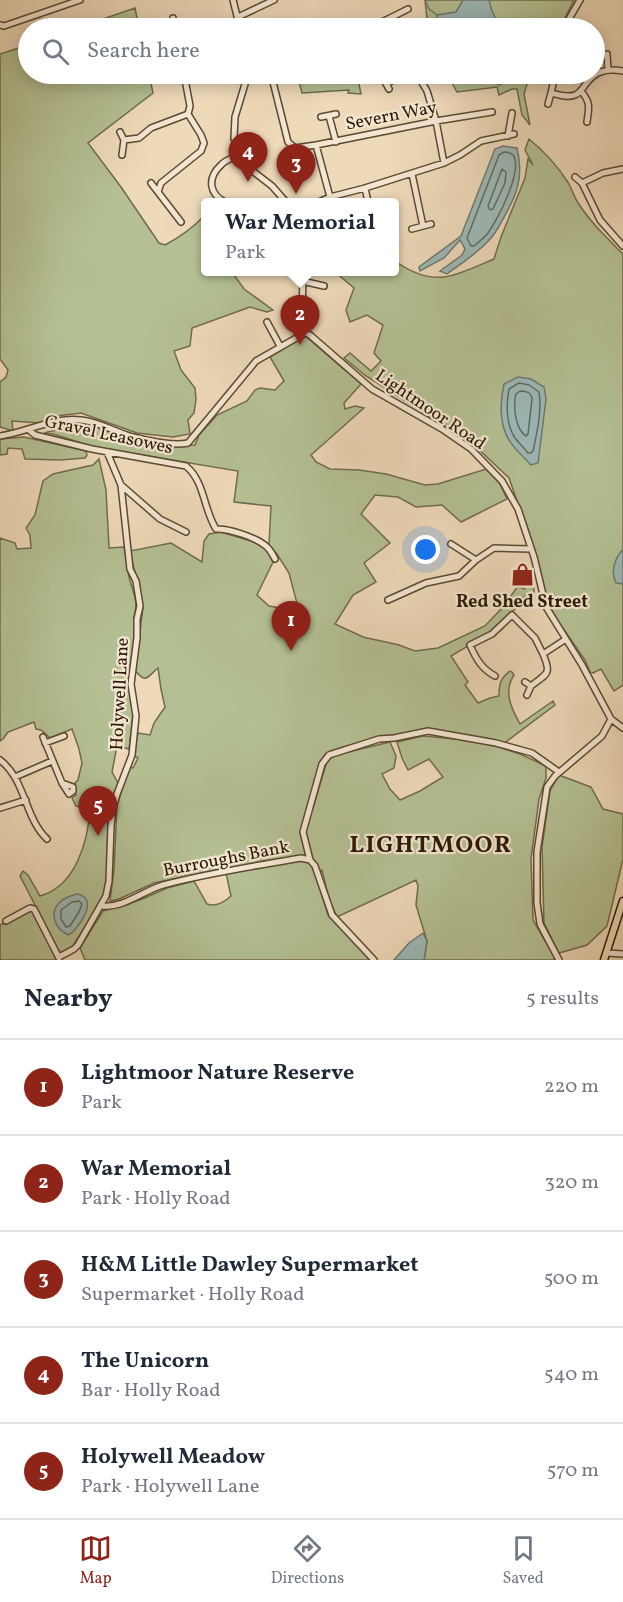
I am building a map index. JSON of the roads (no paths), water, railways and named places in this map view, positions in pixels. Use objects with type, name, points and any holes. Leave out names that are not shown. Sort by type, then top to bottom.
[{"type":"main road","points":[[604,960],[623,901]]},
{"type":"street","points":[[56,0],[58,7]]},
{"type":"street","points":[[27,18],[80,0]]},
{"type":"street","points":[[233,0],[238,17],[274,0]]},
{"type":"street","points":[[570,18],[580,0]]},
{"type":"street","points":[[390,18],[408,9]]},
{"type":"street","points":[[0,26],[18,21]]},
{"type":"street","points":[[607,54],[608,70]]},
{"type":"street","points":[[605,70],[623,71]]},
{"type":"street","points":[[158,192],[161,183],[201,151],[204,143],[188,114],[190,106],[186,84]]},
{"type":"street","points":[[245,84],[235,117],[234,138],[239,155],[250,169],[272,186],[282,198]]},
{"type":"street","name":"Severn Way","points":[[274,84],[288,142],[296,148],[492,112]]},
{"type":"street","points":[[423,84],[428,91],[436,121],[444,164]]},
{"type":"street","points":[[548,104],[553,84]]},
{"type":"street","points":[[551,93],[574,95],[586,84]]},
{"type":"street","points":[[581,91],[588,100],[589,108],[586,118]]},
{"type":"street","points":[[316,145],[330,197],[444,164],[481,141],[511,135],[512,113]]},
{"type":"street","points":[[124,140],[139,138],[151,128],[188,114]]},
{"type":"street","points":[[321,117],[336,114]]},
{"type":"street","points":[[329,116],[336,142]]},
{"type":"street","points":[[120,132],[124,140],[123,156]]},
{"type":"street","points":[[219,198],[214,195],[212,179],[221,164],[239,155]]},
{"type":"street","points":[[582,183],[603,173],[623,169]]},
{"type":"street","points":[[412,174],[423,226]]},
{"type":"street","points":[[575,177],[582,183],[600,220],[623,246]]},
{"type":"street","points":[[151,183],[182,222]]},
{"type":"street","points":[[365,188],[367,198]]},
{"type":"street","points":[[412,229],[431,224]]},
{"type":"street","points":[[0,436],[59,420],[81,420],[98,423],[133,437],[178,445],[188,443],[256,361],[305,333],[302,316],[303,276]]},
{"type":"street","points":[[302,281],[324,286]]},
{"type":"street","points":[[267,322],[280,346]]},
{"type":"street","name":"Lightmoor Road","points":[[305,333],[372,389],[442,429],[471,449],[502,482],[518,509],[546,607],[582,664],[611,719],[623,728]]},
{"type":"street","name":"Gravel Leasowes","points":[[29,430],[35,435],[107,452],[186,466],[199,479],[210,519],[216,529],[225,529],[258,540],[268,548],[275,559]]},
{"type":"street","name":"Holywell Lane","points":[[59,959],[74,950],[106,896],[109,881],[113,808],[132,755],[136,716],[131,684],[137,638],[136,619],[140,606],[136,581],[130,569],[121,485],[107,452]]},
{"type":"street","points":[[121,485],[160,519],[186,532]]},
{"type":"street","points":[[451,544],[476,560]]},
{"type":"street","points":[[388,600],[426,583],[459,576],[476,560],[494,548],[531,549]]},
{"type":"street","points":[[495,676],[478,661],[470,645],[492,633],[514,613],[535,638],[548,664],[548,672],[531,686],[527,695]]},
{"type":"street","points":[[543,654],[566,639]]},
{"type":"street","points":[[482,680],[488,672]]},
{"type":"street","points":[[525,682],[531,686]]},
{"type":"street","points":[[558,958],[540,924],[537,903],[537,852],[547,788],[560,772],[602,736],[611,719]]},
{"type":"street","points":[[310,860],[303,832],[322,764],[329,755],[379,739],[428,731],[496,742],[532,753],[560,772]]},
{"type":"street","points":[[62,783],[44,740],[64,736]]},
{"type":"street","points":[[0,760],[15,777],[36,825],[47,839]]},
{"type":"street","points":[[15,777],[52,761]]},
{"type":"street","points":[[0,808],[26,800]]},
{"type":"street","points":[[37,840],[42,834]]},
{"type":"street","name":"Burroughs Bank","points":[[102,906],[110,906],[161,885],[301,858],[310,860],[315,866],[332,915],[374,960]]},
{"type":"street","points":[[6,921],[30,908],[34,909],[59,959]]},
{"type":"street","points":[[607,952],[623,954]]},
{"type":"water","points":[[463,0],[489,0],[495,18],[437,18],[437,15],[456,12]]},
{"type":"water","points":[[503,146],[517,148],[520,168],[518,185],[512,202],[496,232],[470,258],[447,274],[440,271],[462,255],[465,249],[460,240],[444,258],[420,271],[419,267],[461,236],[495,149]]},
{"type":"water","points":[[518,377],[531,379],[544,387],[546,399],[538,463],[531,465],[516,450],[503,427],[501,405],[504,384]]},
{"type":"water","points":[[623,549],[623,584],[616,583],[613,569]]},
{"type":"water","points":[[77,894],[84,897],[87,907],[82,920],[69,935],[56,924],[54,911],[62,900]]},
{"type":"water","points":[[423,933],[427,941],[424,960],[394,960],[409,943]]},
{"type":"waterway","points":[[425,0],[429,9],[437,15]]},
{"type":"place","name":"The Unicorn","points":[[248,182]]},
{"type":"place","name":"H&M Little Dawley Supermarket","points":[[296,194]]},
{"type":"place","name":"War Memorial","points":[[300,345]]},
{"type":"place","name":"Red Shed Street","points":[[522,575]]},
{"type":"place","name":"Lightmoor Nature Reserve","points":[[291,651]]},
{"type":"place","name":"Holywell Meadow","points":[[98,836]]},
{"type":"district","name":"LIGHTMOOR","points":[[431,844]]}]
